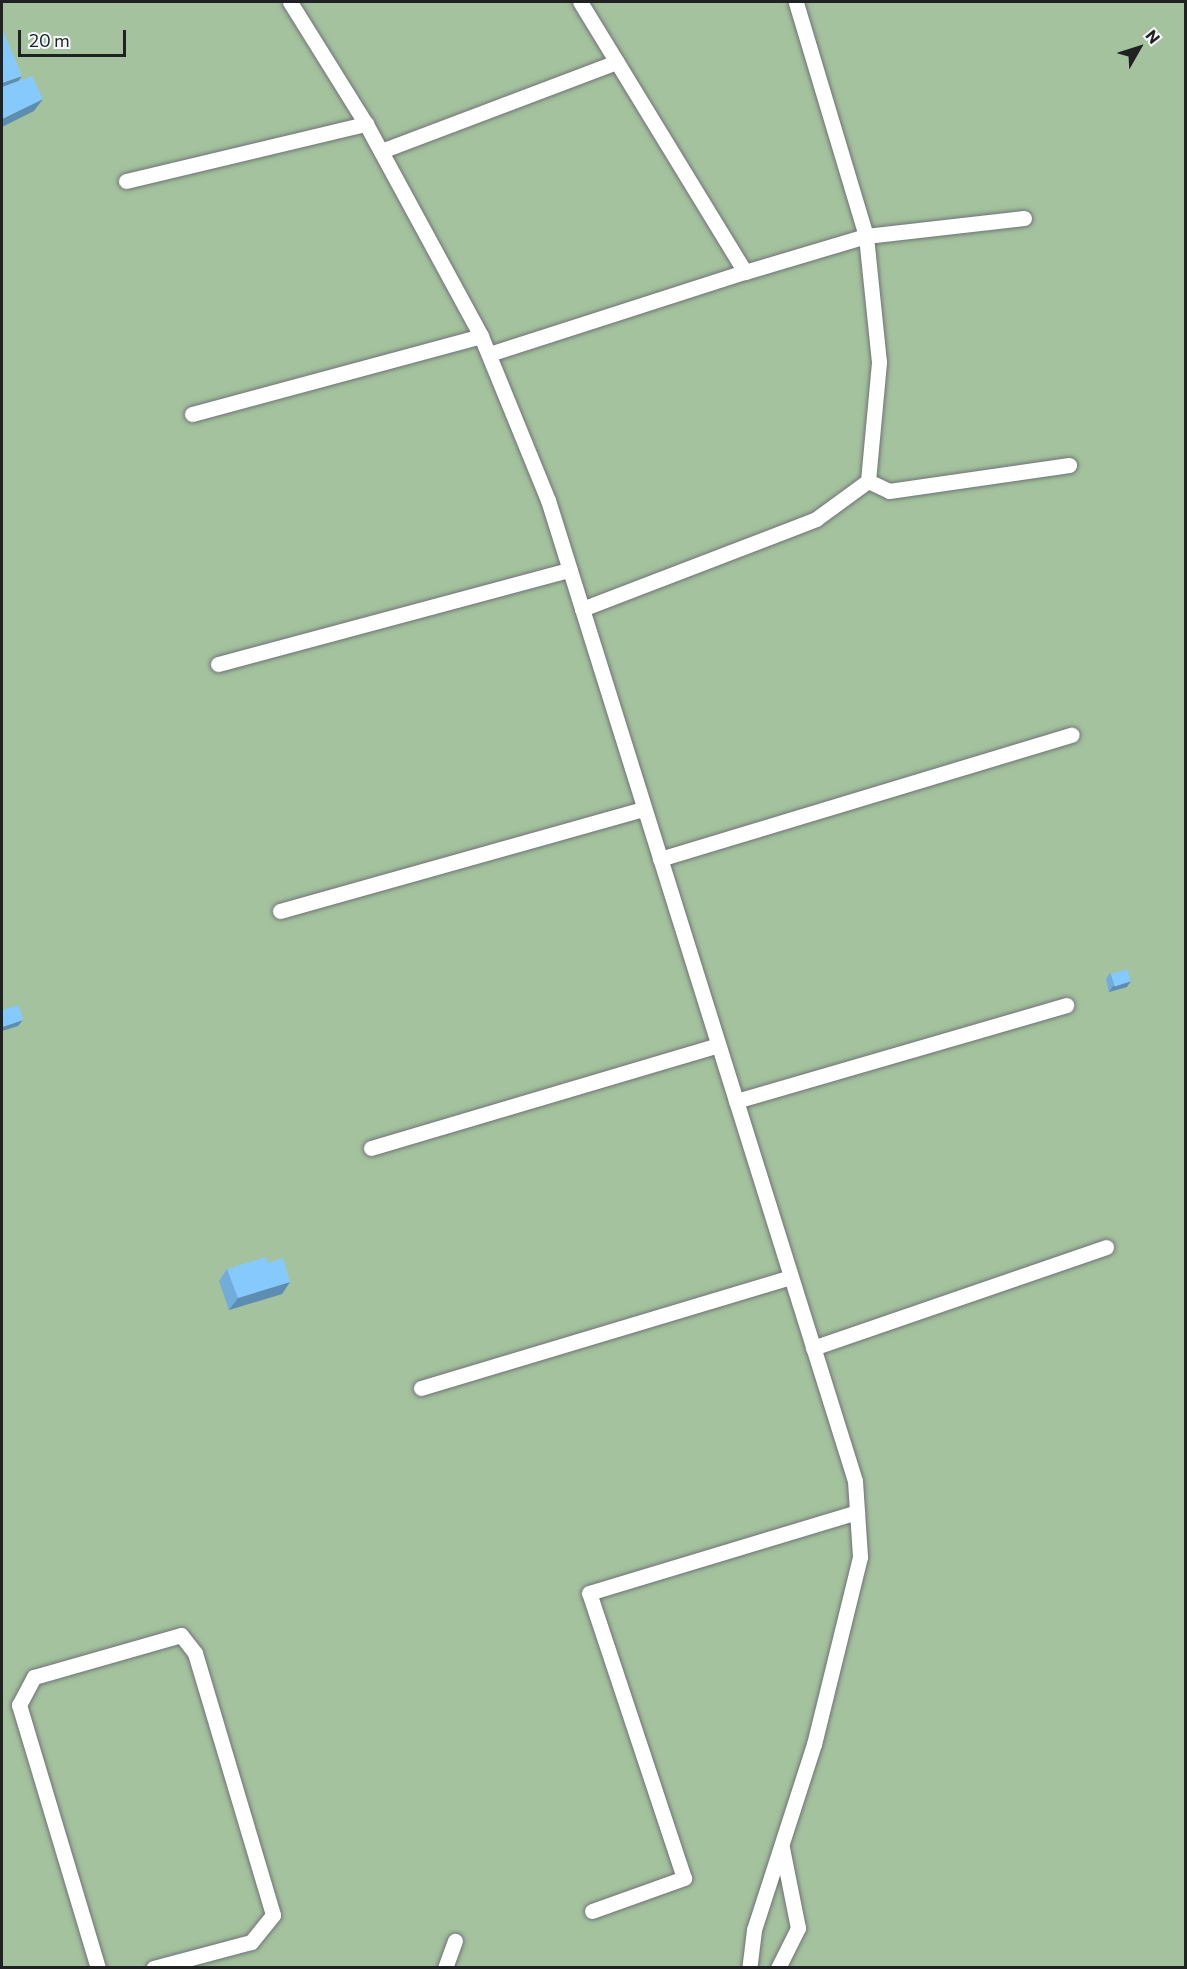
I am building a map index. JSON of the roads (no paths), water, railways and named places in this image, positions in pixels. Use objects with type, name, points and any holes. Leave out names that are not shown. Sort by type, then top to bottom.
[{"type":"lane","points":[[290,2],[366,124],[481,336],[548,500],[855,1481],[860,1557],[814,1744],[754,1930],[749,1968]]},
{"type":"lane","points":[[580,2],[745,272]]},
{"type":"lane","points":[[582,609],[816,519],[868,481],[879,362],[866,236],[796,2]]},
{"type":"lane","points":[[381,151],[617,62]]},
{"type":"lane","points":[[126,181],[366,124]]},
{"type":"lane","points":[[489,354],[866,236],[1024,218]]},
{"type":"lane","points":[[192,414],[481,336]]},
{"type":"lane","points":[[868,481],[890,490],[1070,465]]},
{"type":"lane","points":[[218,664],[570,570]]},
{"type":"lane","points":[[660,860],[1072,735]]},
{"type":"lane","points":[[280,911],[644,809]]},
{"type":"lane","points":[[736,1101],[1066,1005]]},
{"type":"lane","points":[[371,1148],[718,1045]]},
{"type":"lane","points":[[813,1348],[1106,1247]]},
{"type":"lane","points":[[421,1388],[791,1277]]},
{"type":"lane","points":[[592,1911],[684,1878],[589,1593],[857,1512]]},
{"type":"lane","points":[[98,1968],[18,1705],[34,1677],[181,1635],[195,1653],[273,1915],[251,1942],[153,1968]]},
{"type":"lane","points":[[778,1968],[798,1928],[782,1844]]},
{"type":"lane","points":[[445,1968],[455,1941]]}]
